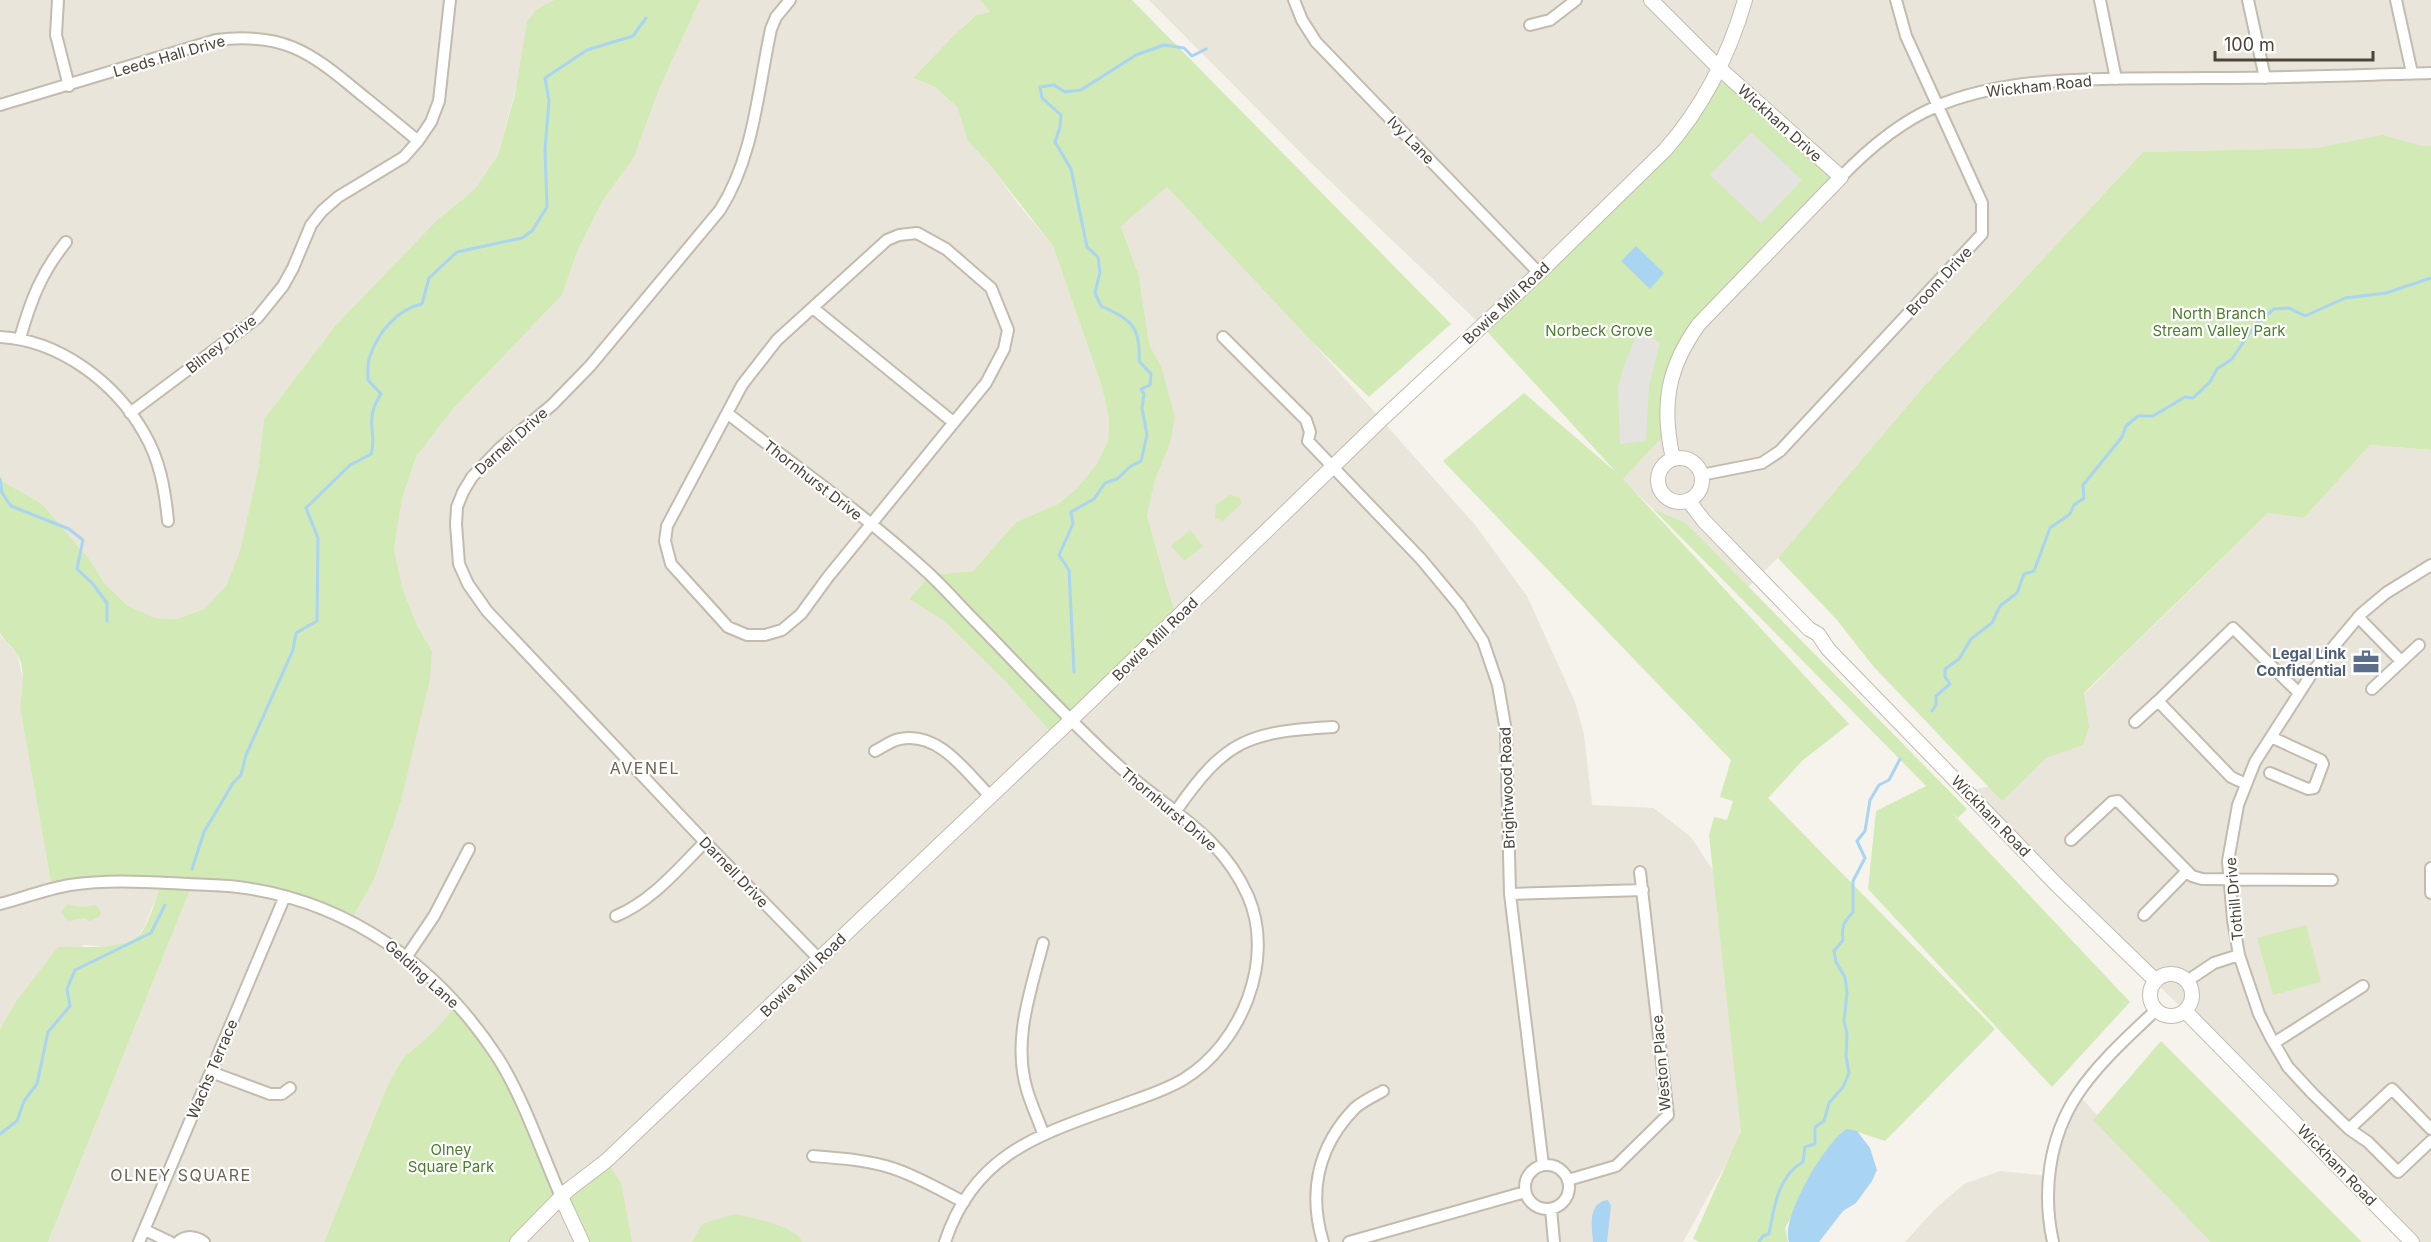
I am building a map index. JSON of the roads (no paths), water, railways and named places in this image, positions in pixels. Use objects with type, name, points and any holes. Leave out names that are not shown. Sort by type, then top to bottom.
[{"type":"street","points":[[58,0],[56,35],[69,86]]},
{"type":"street","name":"Bilney Drive","points":[[130,413],[257,318],[283,286],[311,225],[322,211],[338,197],[404,157],[418,141],[439,101],[450,0]]},
{"type":"street","name":"Darnell Drive","points":[[790,0],[776,17],[771,29],[741,168],[720,210],[590,366],[552,405],[500,448],[472,477],[457,507],[456,541],[459,564],[478,599],[705,842],[820,960]]},
{"type":"street","name":"Ivy Lane","points":[[1294,0],[1302,20],[1316,42],[1539,273]]},
{"type":"street","points":[[1530,25],[1550,20],[1576,0]]},
{"type":"street","name":"Wickham Drive","points":[[1651,0],[1719,68],[1841,177]]},
{"type":"street","name":"Bowie Mill Road","points":[[517,1242],[568,1191],[606,1161],[820,960],[1473,333],[1539,273],[1672,142],[1699,107],[1719,68],[1744,0]]},
{"type":"street","name":"Broom Drive","points":[[1701,475],[1762,463],[1780,451],[1982,234],[1982,203],[1906,36],[1896,0]]},
{"type":"street","points":[[2100,0],[2116,79]]},
{"type":"street","points":[[2248,0],[2265,78]]},
{"type":"street","points":[[2396,0],[2412,74]]},
{"type":"street","name":"Leeds Hall Drive","points":[[0,105],[216,40],[237,38],[266,40],[296,48],[320,60],[418,141]]},
{"type":"street","name":"Wickham Road","points":[[1673,459],[1667,432],[1668,400],[1674,367],[1685,344],[1699,324],[1858,159],[1899,127],[1937,106],[2001,87],[2116,79],[2265,78],[2431,73]]},
{"type":"street","points":[[1818,156],[1825,180],[1822,196]]},
{"type":"street","points":[[917,233],[946,249],[991,288],[1008,330],[1004,348],[994,370],[801,614],[782,630],[765,635],[747,635],[728,627],[671,564],[665,541],[667,526],[742,385],[777,340],[813,308],[886,240],[917,233]]},
{"type":"street","points":[[20,338],[31,298],[66,242]]},
{"type":"street","points":[[813,308],[953,422]]},
{"type":"street","points":[[0,337],[20,338],[60,353],[86,368],[110,388],[144,433],[157,461],[164,487],[168,521]]},
{"type":"street","name":"Brightwood Road","points":[[1223,338],[1306,420],[1310,426],[1308,441],[1420,559],[1460,606],[1483,641],[1498,685],[1506,731],[1510,894],[1543,1165]]},
{"type":"street","name":"Thornhurst Drive","points":[[727,413],[871,524],[926,571],[1122,769],[1207,837],[1231,863],[1249,899],[1256,926],[1257,947],[1251,987],[1245,1006],[1227,1038],[1204,1064],[1183,1080],[1157,1092],[1043,1133],[996,1162],[977,1182],[964,1202],[945,1242]]},
{"type":"street","points":[[1682,458],[1691,461],[1701,475],[1700,487],[1694,497],[1688,500],[1674,501],[1659,488],[1658,481],[1662,468],[1673,459],[1682,458]]},
{"type":"street","name":"Wickham Road","points":[[1688,500],[1704,521],[1809,629],[1809,636],[1822,648],[1828,649],[2057,885],[2156,981]]},
{"type":"street","name":"Tothill Drive","points":[[2431,565],[2386,593],[2358,617],[2340,636],[2299,693],[2255,762],[2238,805],[2228,861],[2233,920],[2240,955],[2259,1014],[2288,1067],[2349,1129],[2368,1142],[2398,1172],[2431,1141]]},
{"type":"street","points":[[2358,617],[2401,661]]},
{"type":"street","points":[[2135,722],[2233,628],[2299,693]]},
{"type":"street","points":[[2372,689],[2419,645]]},
{"type":"street","points":[[2158,701],[2231,777],[2246,784]]},
{"type":"street","points":[[1176,811],[1193,786],[1215,762],[1238,744],[1285,730],[1333,727]]},
{"type":"street","points":[[875,751],[898,739],[919,737],[940,746],[990,796]]},
{"type":"street","points":[[2270,772],[2308,789],[2314,788],[2322,764],[2321,760],[2271,737]]},
{"type":"street","points":[[2072,840],[2112,802],[2118,801],[2187,871],[2202,879],[2332,880]]},
{"type":"street","points":[[616,916],[632,910],[705,842]]},
{"type":"street","points":[[407,956],[434,916],[469,849]]},
{"type":"street","points":[[2431,868],[2431,893]]},
{"type":"street","points":[[2144,915],[2187,871]]},
{"type":"street","name":"Weston Place","points":[[1568,1180],[1616,1166],[1668,1115],[1640,872]]},
{"type":"street","name":"Gelding Lane","points":[[0,904],[68,885],[108,880],[237,887],[285,896],[351,920],[407,956],[458,1004],[499,1060],[562,1199]]},
{"type":"street","points":[[1510,894],[1643,890]]},
{"type":"street","name":"Wachs Terrace","points":[[139,1242],[285,896]]},
{"type":"street","points":[[1043,943],[1024,1015],[1021,1045],[1026,1088],[1043,1133]]},
{"type":"street","points":[[2187,981],[2214,963],[2240,955]]},
{"type":"street","points":[[2175,974],[2187,981],[2192,1000],[2185,1011],[2170,1016],[2156,1010],[2150,996],[2156,981],[2161,977],[2175,974]]},
{"type":"street","points":[[2274,1042],[2362,986]]},
{"type":"street","points":[[2054,1242],[2047,1193],[2053,1154],[2063,1120],[2078,1094],[2106,1059],[2156,1010]]},
{"type":"street","name":"Wickham Road","points":[[2185,1011],[2412,1242]]},
{"type":"street","points":[[211,1072],[270,1094],[282,1094],[290,1088]]},
{"type":"street","points":[[2349,1129],[2392,1089],[2431,1130]]},
{"type":"street","points":[[1323,1242],[1315,1208],[1317,1175],[1329,1145],[1357,1107],[1383,1091]]},
{"type":"street","points":[[813,1156],[846,1159],[890,1168],[920,1179],[964,1202]]},
{"type":"street","points":[[1543,1165],[1556,1166],[1568,1180],[1569,1192],[1559,1206],[1551,1209],[1535,1206],[1525,1192],[1527,1177],[1534,1168],[1543,1165]]},
{"type":"street","points":[[1349,1242],[1525,1192]]},
{"type":"street","points":[[562,1199],[582,1242]]},
{"type":"street","points":[[1551,1209],[1554,1242]]},
{"type":"street","points":[[144,1230],[170,1242]]},
{"type":"street","points":[[178,1242],[186,1237],[195,1237],[204,1242]]},
{"type":"water","points":[[1636,246],[1664,273],[1650,289],[1621,261]]},
{"type":"water","points":[[1847,1129],[1857,1131],[1870,1148],[1877,1170],[1872,1181],[1856,1203],[1843,1211],[1819,1242],[1789,1242],[1788,1231],[1791,1216],[1807,1181],[1828,1148]]},
{"type":"water","points":[[1608,1200],[1611,1206],[1607,1242],[1593,1242],[1592,1216],[1594,1210],[1601,1202]]},
{"type":"waterway","points":[[192,869],[204,832],[233,783],[241,775],[246,755],[293,650],[296,633],[317,621],[318,538],[306,508],[350,465],[371,454],[372,417],[381,394],[368,380],[368,365],[378,339],[390,323],[404,311],[422,304],[429,278],[457,252],[522,238],[532,231],[547,207],[545,149],[549,100],[545,78],[587,50],[633,36],[646,18]]},
{"type":"waterway","points":[[1074,672],[1069,570],[1059,555],[1073,524],[1071,512],[1094,499],[1105,483],[1117,479],[1131,466],[1141,461],[1147,435],[1142,408],[1144,394],[1141,389],[1150,385],[1151,374],[1139,361],[1138,340],[1132,326],[1120,316],[1101,306],[1095,293],[1100,272],[1098,257],[1087,247],[1071,169],[1055,142],[1061,115],[1042,98],[1040,87],[1054,85],[1065,92],[1081,90],[1136,55],[1164,45],[1184,48],[1192,56],[1206,49]]},
{"type":"waterway","points":[[1932,711],[1936,705],[1936,696],[1950,684],[1945,677],[1945,669],[1959,659],[1971,639],[1992,623],[2000,606],[2017,593],[2024,574],[2034,571],[2050,528],[2070,514],[2074,505],[2084,498],[2083,485],[2122,437],[2126,426],[2138,416],[2153,416],[2185,397],[2193,398],[2210,382],[2217,369],[2232,359],[2255,325],[2274,309],[2289,308],[2305,316],[2345,298],[2386,293],[2431,278]]},
{"type":"waterway","points":[[0,479],[2,493],[11,506],[69,529],[83,540],[77,569],[92,583],[107,603],[107,621]]},
{"type":"waterway","points":[[1759,1242],[1763,1236],[1769,1234],[1778,1193],[1788,1175],[1803,1162],[1805,1147],[1815,1144],[1815,1127],[1824,1121],[1829,1103],[1843,1087],[1849,1073],[1844,1021],[1847,993],[1845,977],[1836,962],[1834,951],[1843,940],[1844,924],[1853,912],[1853,881],[1865,858],[1857,841],[1865,831],[1870,800],[1879,785],[1889,780],[1900,759]]},
{"type":"waterway","points":[[0,1134],[17,1121],[24,1101],[37,1084],[48,1032],[70,1006],[67,989],[75,970],[151,933],[165,905]]},
{"type":"place","name":"Legal Link Confidential","points":[[2366,662]]},
{"type":"district","name":"AVENEL","points":[[645,768]]},
{"type":"district","name":"OLNEY SQUARE","points":[[181,1175]]},
{"type":"park label","name":"North Branch Stream Valley Park","points":[[2219,322]]},
{"type":"park label","name":"Norbeck Grove","points":[[1599,330]]},
{"type":"park label","name":"Olney Square Park","points":[[451,1158]]}]
